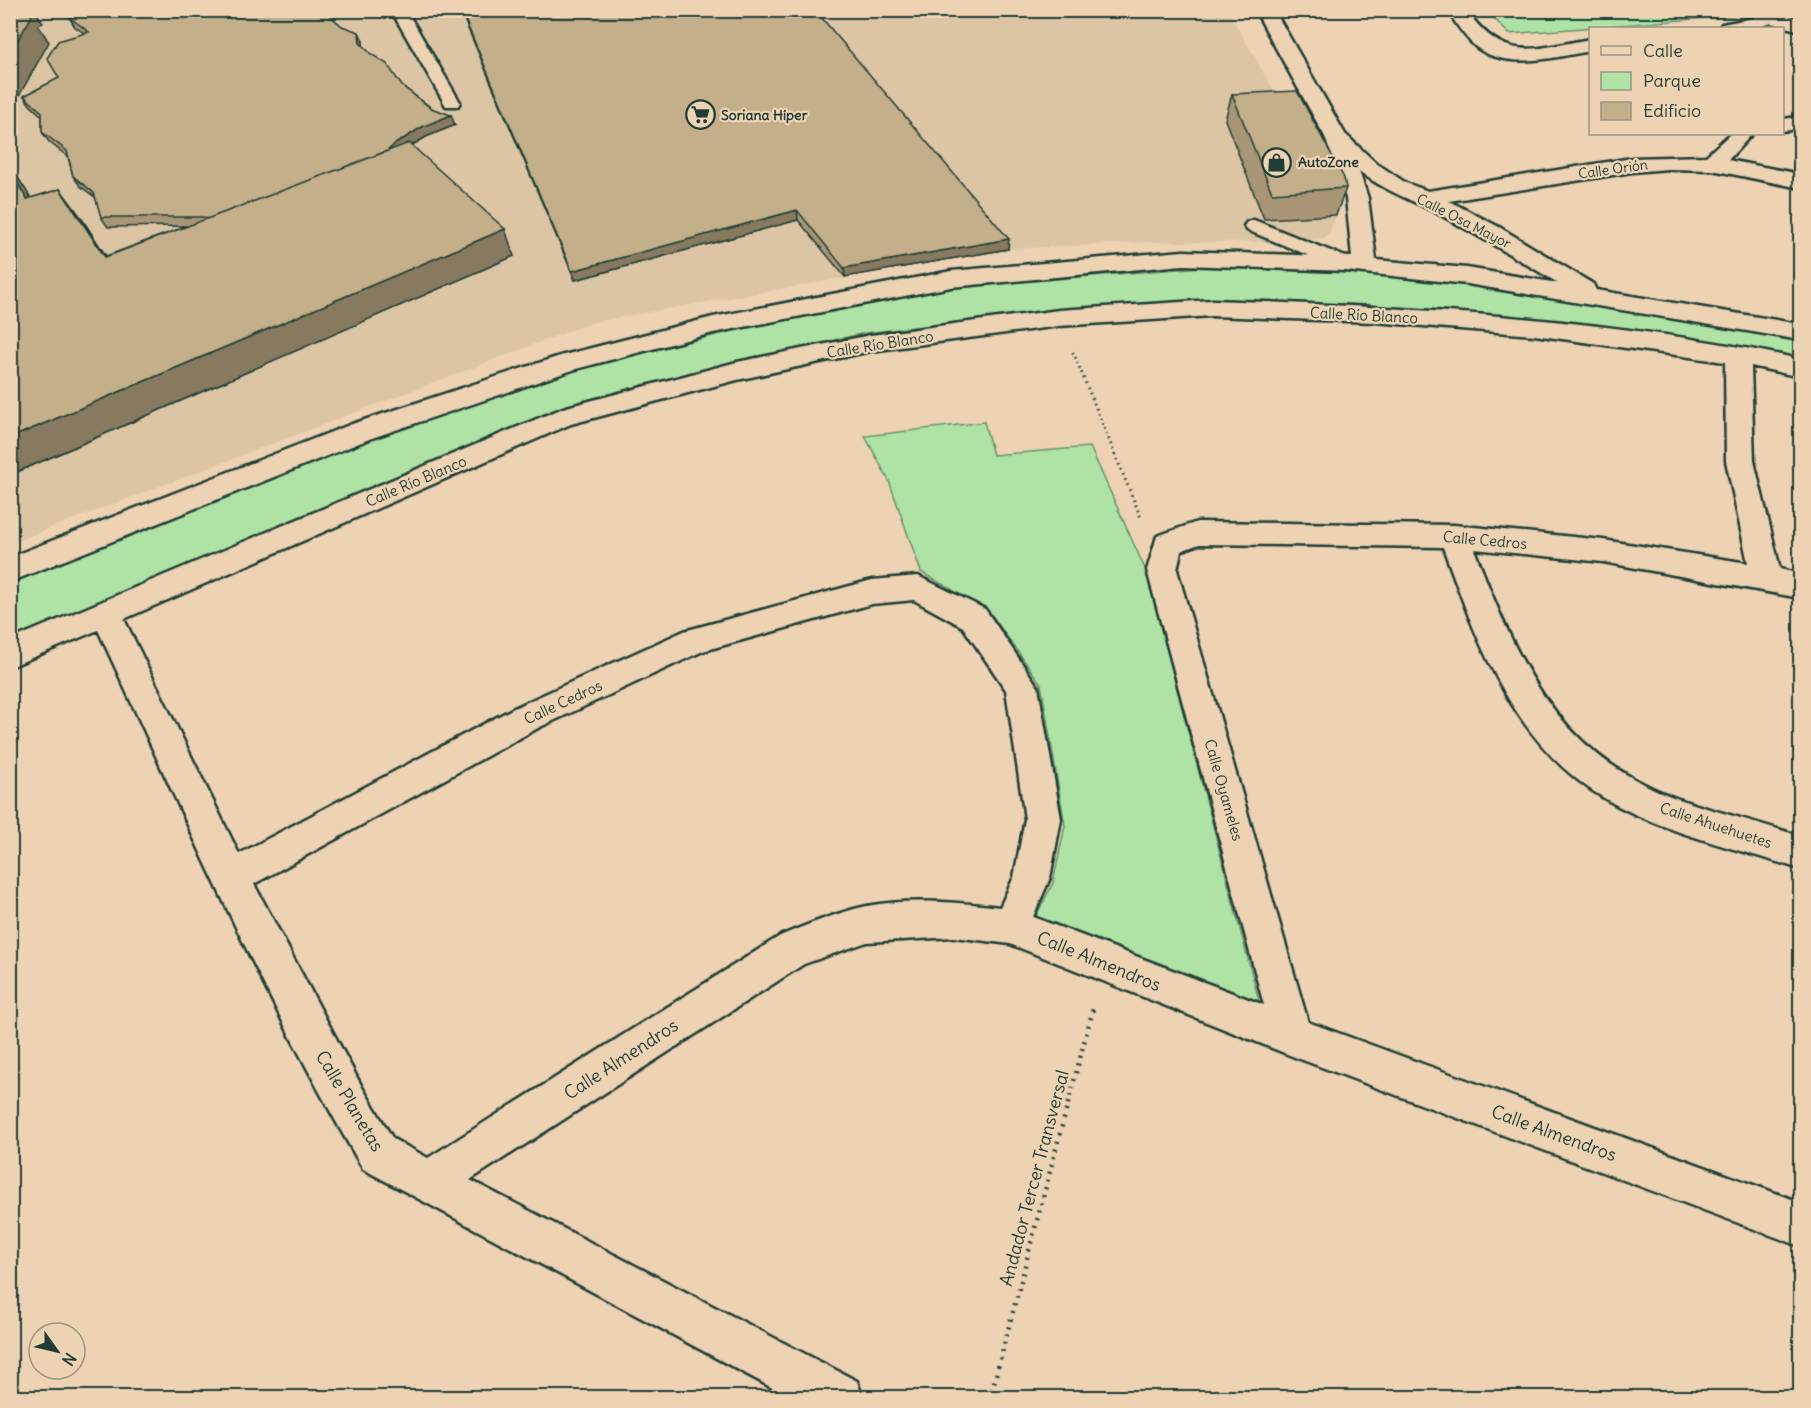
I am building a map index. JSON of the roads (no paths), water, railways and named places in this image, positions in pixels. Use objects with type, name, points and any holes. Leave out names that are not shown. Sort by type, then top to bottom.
[{"type":"street","name":"Calle Osa Mayor","points":[[1264,10],[1336,137],[1357,198],[1356,265]]},
{"type":"street","points":[[1456,10],[1486,45],[1501,53],[1589,45]]},
{"type":"street","points":[[1734,27],[1762,22],[1762,13],[1800,25]]},
{"type":"street","points":[[1784,125],[1800,123]]},
{"type":"street","points":[[1712,163],[1741,135]]},
{"type":"street","name":"Calle Osa Mayor","points":[[1336,137],[1368,168],[1398,188],[1426,198],[1491,232],[1598,298]]},
{"type":"street","name":"Calle Orión","points":[[1426,198],[1632,165],[1712,163],[1800,181]]},
{"type":"street","name":"Calle Río Blanco","points":[[10,654],[725,348],[951,279],[1197,283],[1356,265],[1467,276],[1800,332]]},
{"type":"street","name":"Calle Río Blanco","points":[[10,570],[68,545],[362,431],[569,362],[725,348],[871,343],[1059,318],[1197,283],[1374,314],[1523,326],[1738,355],[1800,368]]},
{"type":"street","points":[[1738,355],[1740,461],[1767,578]]},
{"type":"street","name":"Calle Cedros","points":[[1165,557],[1197,533],[1454,536],[1603,551],[1767,578],[1800,586]]},
{"type":"street","name":"Calle Ahuehuetes","points":[[1454,536],[1494,642],[1518,688],[1548,733],[1594,774],[1659,808],[1800,852]]},
{"type":"street","name":"Calle Oyameles","points":[[1165,557],[1292,1036]]},
{"type":"street","name":"Calle Cedros","points":[[231,878],[526,718],[695,640],[872,592],[918,588],[974,618],[1022,687],[1043,819],[1032,878],[1010,926]]},
{"type":"street","name":"Calle Planetas","points":[[106,614],[231,878],[347,1102],[378,1154],[840,1398]]},
{"type":"street","name":"Calle Almendros","points":[[429,1182],[793,949],[867,924],[954,919],[1010,926],[1105,965],[1292,1036],[1800,1224]]},
{"type":"lane","points":[[398,10],[452,102]]},
{"type":"lane","points":[[1254,226],[1356,265]]},
{"type":"place","name":"Soriana Híper","points":[[700,115]]},
{"type":"place","name":"AutoZone","points":[[1277,162]]}]
